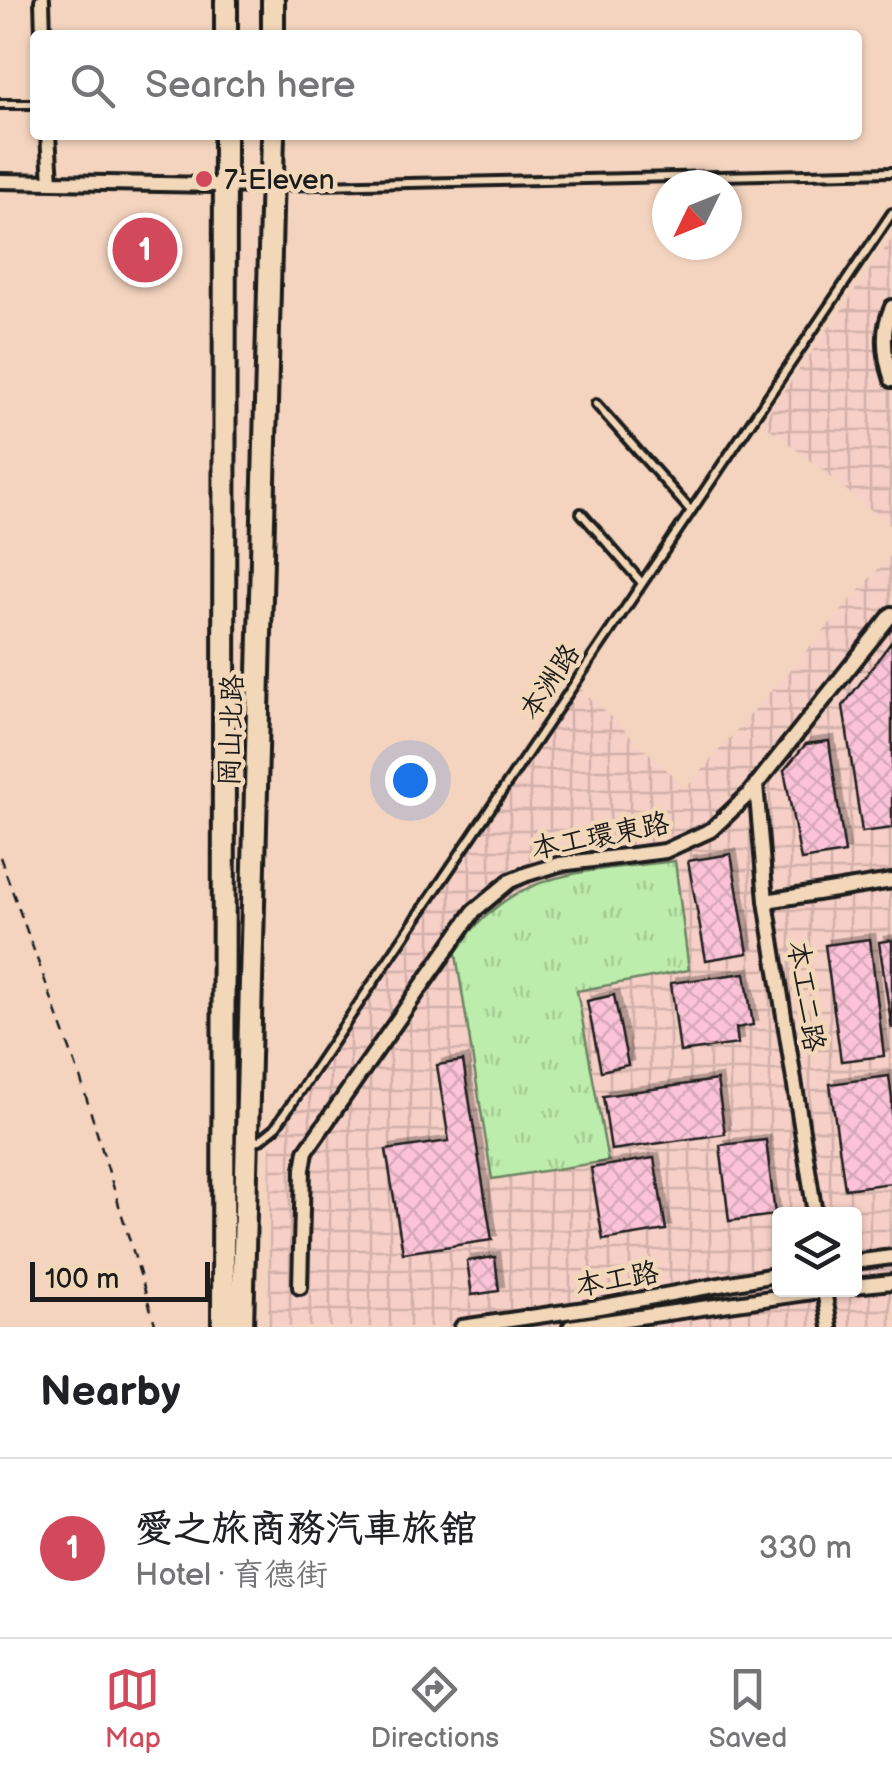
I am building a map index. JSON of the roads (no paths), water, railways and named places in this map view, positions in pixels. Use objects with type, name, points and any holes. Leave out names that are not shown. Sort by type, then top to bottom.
[{"type":"main road","points":[[226,0],[226,30]]},
{"type":"main road","points":[[273,0],[273,30]]},
{"type":"main road","name":"岡山北路","points":[[225,140],[235,1141],[242,1327]]},
{"type":"main road","name":"岡山北路","points":[[222,1327],[235,1141],[273,140]]},
{"type":"street","points":[[42,0],[43,30]]},
{"type":"street","points":[[48,140],[51,182]]},
{"type":"street","points":[[0,182],[273,186]]},
{"type":"street","points":[[892,307],[884,342],[892,380]]},
{"type":"street","name":"本工環東路","points":[[300,1287],[306,1151],[474,911],[510,881],[527,874],[560,864],[665,850],[711,830],[756,784],[892,614]]},
{"type":"street","name":"本工二路","points":[[756,784],[766,901],[814,1207]]},
{"type":"street","points":[[766,901],[892,882]]},
{"type":"street","points":[[862,1261],[892,1257]]},
{"type":"street","name":"本工路","points":[[462,1327],[772,1275]]},
{"type":"street","points":[[862,1285],[892,1282]]},
{"type":"street","name":"本工路","points":[[570,1327],[780,1297]]},
{"type":"street","points":[[826,1297],[830,1327]]},
{"type":"street","points":[[600,1307],[602,1325]]},
{"type":"lane","points":[[0,104],[30,104]]},
{"type":"lane","points":[[273,186],[892,172]]},
{"type":"lane","name":"本洲路","points":[[235,1141],[260,1140],[274,1128],[892,213]]},
{"type":"lane","points":[[596,404],[691,511]]},
{"type":"lane","points":[[581,513],[642,583]]},
{"type":"place","name":"7-Eleven","points":[[204,179]]},
{"type":"place","name":"愛之旅商務汽車旅舘","points":[[145,250]]}]
